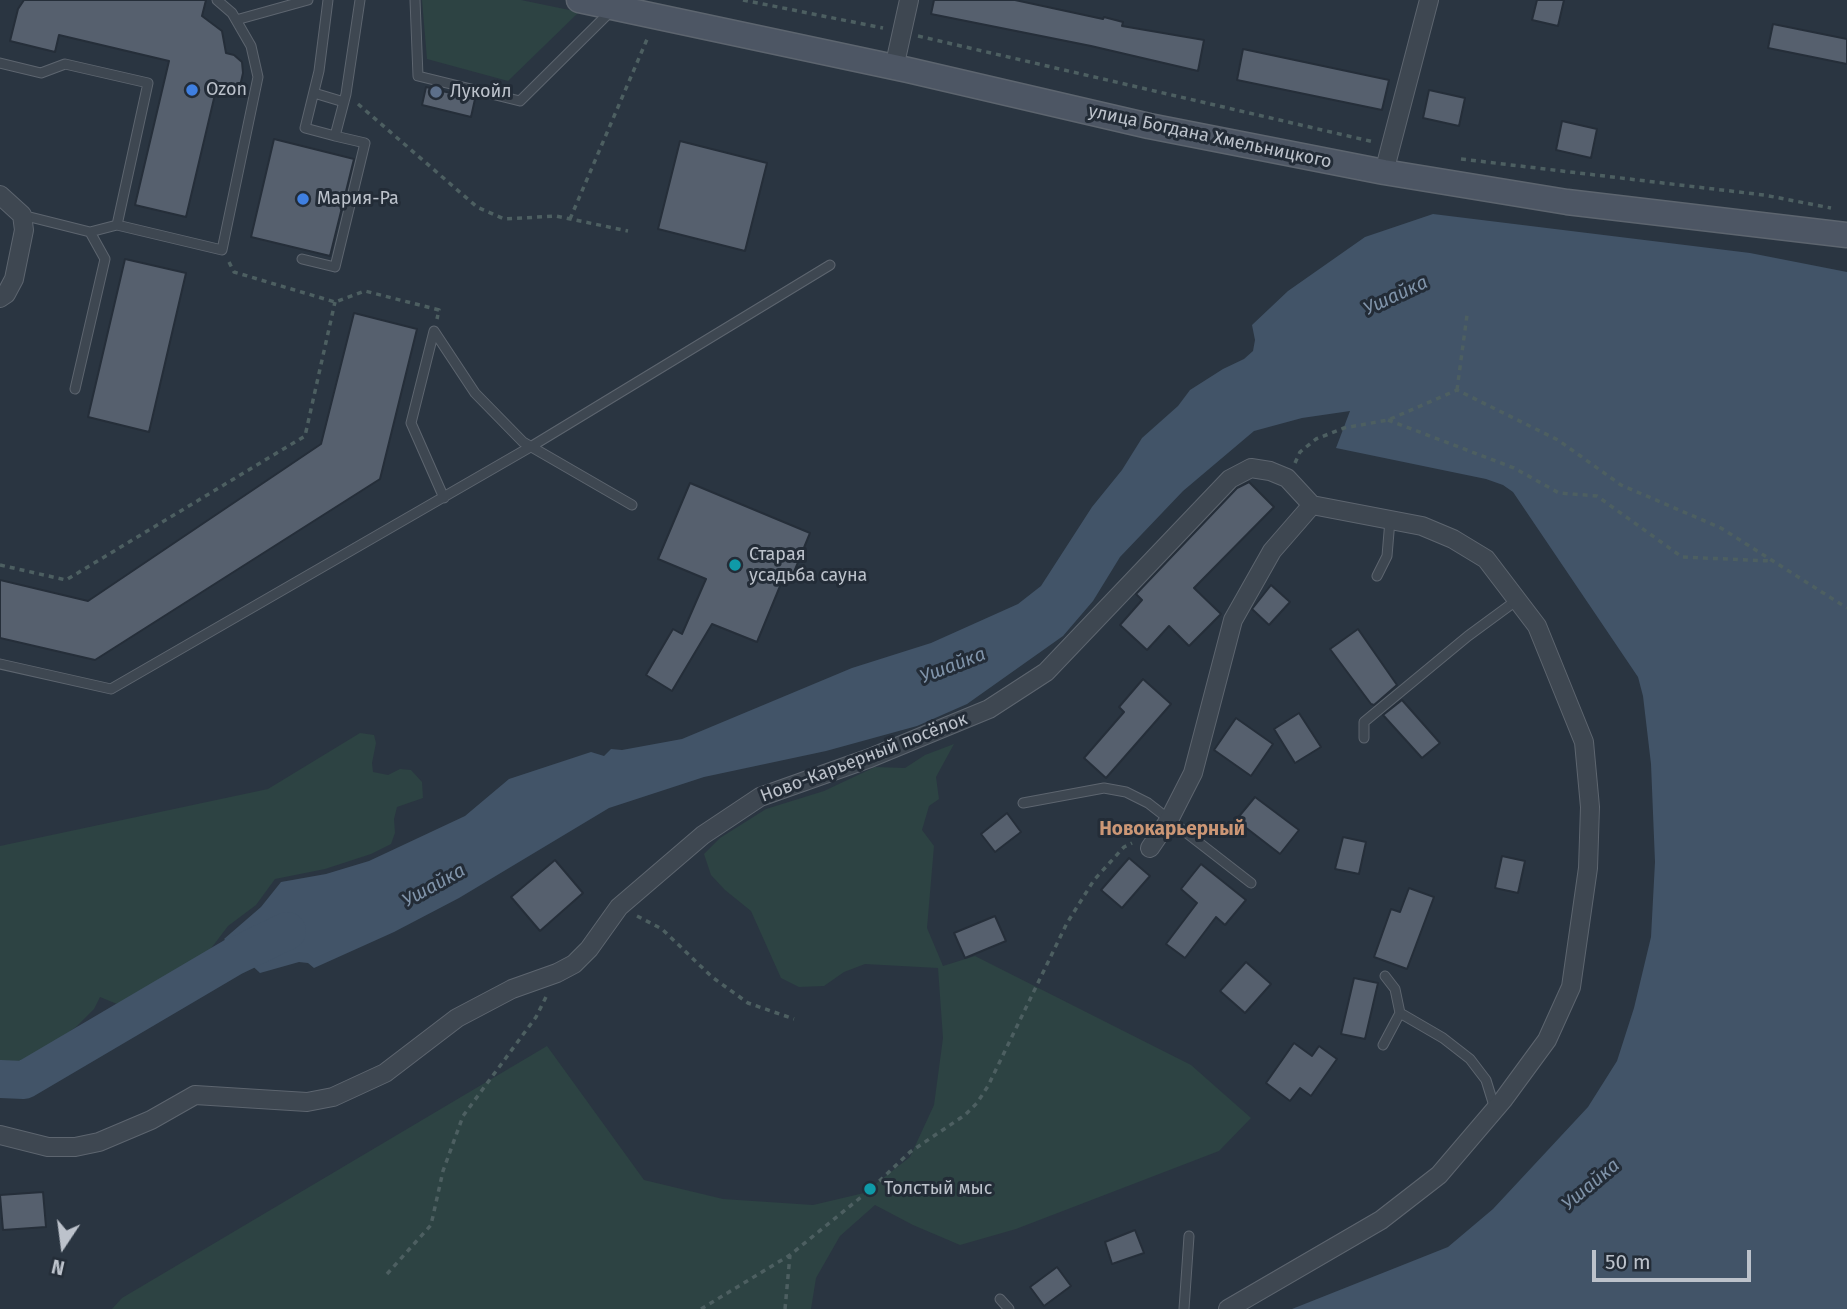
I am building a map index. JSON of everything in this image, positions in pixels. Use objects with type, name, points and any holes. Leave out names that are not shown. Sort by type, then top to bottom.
[{"type":"street","name":"улица Богдана Хмельницкого","points":[[579,0],[1149,126],[1384,172],[1567,202],[1847,234]]},
{"type":"street","points":[[894,68],[909,0]]},
{"type":"street","points":[[1384,172],[1429,0]]},
{"type":"street","points":[[0,195],[22,215],[24,230],[14,279],[6,294],[0,298]]},
{"type":"street","name":"Ново-Карьерный посёлок","points":[[0,1135],[48,1147],[75,1147],[99,1142],[150,1120],[195,1095],[307,1102],[333,1097],[385,1073],[457,1018],[512,989],[557,974],[573,964],[589,949],[619,907],[703,835],[760,797],[941,730],[989,709],[1046,672],[1230,479],[1251,468],[1270,471],[1287,478]]},
{"type":"street","points":[[1228,1309],[1381,1220],[1439,1175],[1495,1109],[1547,1040],[1571,988],[1588,868],[1590,807],[1584,742],[1537,626],[1486,559],[1453,539],[1422,526],[1312,505],[1287,478]]},
{"type":"street","points":[[1150,848],[1193,773],[1233,620],[1272,551],[1312,505]]},
{"type":"lane","points":[[22,215],[90,232],[117,225],[222,250],[257,77],[251,46],[236,20],[218,0]]},
{"type":"lane","points":[[236,20],[308,0]]},
{"type":"lane","points":[[302,259],[335,267],[365,143],[305,128],[319,71],[328,0]]},
{"type":"lane","points":[[335,136],[345,98],[360,0]]},
{"type":"lane","points":[[415,0],[418,76],[520,101],[614,8]]},
{"type":"lane","points":[[0,63],[41,73],[65,64],[148,83],[117,225]]},
{"type":"lane","points":[[314,93],[345,98]]},
{"type":"lane","points":[[75,389],[105,260],[90,232]]},
{"type":"lane","points":[[0,664],[111,689],[444,498],[830,265]]},
{"type":"lane","points":[[434,331],[475,393],[523,442],[632,505]]},
{"type":"lane","points":[[434,331],[411,424],[444,498]]},
{"type":"lane","points":[[1377,576],[1387,556],[1390,520]]},
{"type":"lane","points":[[1364,738],[1364,722],[1468,636],[1517,600]]},
{"type":"lane","points":[[1023,803],[1104,788],[1136,796],[1251,883]]},
{"type":"lane","points":[[1383,1045],[1401,1013],[1395,989],[1385,976]]},
{"type":"lane","points":[[1401,1013],[1443,1038],[1470,1059],[1486,1080],[1495,1109]]},
{"type":"lane","points":[[1184,1309],[1189,1236]]},
{"type":"lane","points":[[1000,1299],[1009,1309]]},
{"type":"path","points":[[743,0],[902,32],[1391,146]]},
{"type":"path","points":[[570,219],[656,16]]},
{"type":"path","points":[[345,98],[477,206],[504,219],[556,216],[628,232]]},
{"type":"path","points":[[1450,158],[1765,195],[1837,209]]},
{"type":"path","points":[[222,250],[234,272],[335,302],[365,291],[439,310],[434,331]]},
{"type":"path","points":[[0,565],[66,580],[305,436],[335,302]]},
{"type":"path","points":[[1457,390],[1467,315]]},
{"type":"path","points":[[1287,478],[1300,452],[1316,439],[1344,428],[1388,420],[1457,390],[1558,440],[1621,485],[1721,528],[1847,608]]},
{"type":"path","points":[[1388,420],[1514,468],[1559,492],[1597,496],[1682,557],[1773,561]]},
{"type":"path","points":[[701,1309],[790,1255],[871,1189],[910,1152],[965,1115],[988,1086],[1067,923],[1094,880],[1124,847],[1137,841],[1150,848]]},
{"type":"path","points":[[619,907],[662,929],[712,976],[748,1003],[794,1018]]},
{"type":"path","points":[[387,1274],[431,1225],[443,1171],[463,1116],[536,1017],[557,974]]},
{"type":"path","points":[[785,1309],[790,1255]]},
{"type":"green space","points":[[422,0],[521,0],[579,12],[508,81],[427,59]]},
{"type":"green space","points":[[360,733],[374,735],[376,743],[373,772],[388,775],[400,769],[411,770],[422,782],[423,798],[397,807],[395,833],[391,844],[371,854],[325,869],[275,879],[256,905],[228,926],[200,963],[133,999],[117,1004],[100,997],[94,1009],[76,1027],[20,1067],[0,1069],[0,846],[268,789]]},
{"type":"green space","points":[[954,744],[936,777],[939,799],[929,806],[922,830],[934,846],[927,928],[943,966],[975,956],[1191,1065],[1251,1118],[1219,1151],[1016,1229],[960,1245],[875,1205],[840,1236],[816,1278],[811,1309],[112,1309],[122,1298],[547,1046],[644,1180],[723,1199],[813,1205],[864,1193],[910,1157],[934,1105],[943,1038],[938,968],[865,964],[844,972],[824,986],[799,987],[781,978],[751,911],[711,875],[704,854],[720,838],[766,809],[824,791],[875,767],[905,768],[925,755]]},
{"type":"water","points":[[1433,214],[1750,253],[1847,272],[1847,1309],[1292,1309],[1448,1247],[1493,1209],[1588,1107],[1617,1061],[1634,1008],[1651,937],[1655,862],[1651,764],[1643,696],[1638,677],[1513,492],[1486,479],[1336,448],[1350,411],[1302,418],[1254,431],[1183,491],[1120,557],[1093,601],[1063,636],[967,704],[917,726],[826,751],[704,777],[609,808],[459,898],[394,932],[314,968],[308,963],[299,962],[260,973],[224,939],[261,907],[281,882],[326,874],[369,861],[465,816],[509,779],[591,752],[604,756],[611,749],[622,750],[682,739],[852,668],[931,643],[1018,604],[1041,586],[1092,507],[1122,470],[1142,438],[1178,406],[1190,390],[1253,351],[1255,340],[1252,325],[1288,291],[1365,237]]},
{"type":"building","points":[[24,0],[206,0],[202,16],[222,31],[226,53],[234,55],[242,62],[243,73],[238,95],[216,90],[186,217],[135,205],[169,61],[59,35],[55,52],[10,41],[18,9]]},
{"type":"building","points":[[934,0],[1015,0],[1103,19],[1104,17],[1123,22],[1122,26],[1204,40],[1198,71],[1091,46],[931,14]]},
{"type":"building","points":[[1537,0],[1564,0],[1558,26],[1532,20]]},
{"type":"building","points":[[1773,24],[1847,39],[1847,64],[1768,48]]},
{"type":"building","points":[[1243,49],[1389,80],[1382,110],[1237,80]]},
{"type":"building","points":[[426,87],[475,99],[471,117],[422,105]]},
{"type":"building","points":[[1429,90],[1465,98],[1459,126],[1423,118]]},
{"type":"building","points":[[1562,121],[1597,129],[1591,158],[1556,150]]},
{"type":"building","name":"Мария-Ра","points":[[274,139],[354,159],[330,256],[251,237]]},
{"type":"building","points":[[680,141],[767,163],[745,251],[658,229]]},
{"type":"building","points":[[125,259],[186,273],[149,432],[88,417]]},
{"type":"building","points":[[354,313],[417,329],[380,479],[95,660],[0,638],[0,580],[88,601],[321,444]]},
{"type":"building","points":[[1249,482],[1274,507],[1194,588],[1221,614],[1189,646],[1169,626],[1147,650],[1120,625],[1142,600],[1136,594],[1237,488]]},
{"type":"building","name":"Старая усадьба сауна","points":[[690,483],[810,533],[792,577],[785,574],[757,642],[712,624],[672,691],[646,675],[673,629],[682,634],[706,579],[658,559]]},
{"type":"building","points":[[1271,585],[1290,602],[1269,625],[1252,609]]},
{"type":"building","points":[[1358,629],[1397,685],[1374,705],[1330,649]]},
{"type":"building","points":[[1143,679],[1171,704],[1106,778],[1084,758],[1124,712],[1119,707]]},
{"type":"building","points":[[1402,700],[1440,743],[1422,758],[1383,715]]},
{"type":"building","points":[[1299,713],[1321,747],[1295,763],[1274,729]]},
{"type":"building","points":[[1236,718],[1273,744],[1251,776],[1214,750]]},
{"type":"building","points":[[1255,797],[1299,830],[1280,854],[1236,820]]},
{"type":"building","points":[[1007,813],[1021,832],[995,852],[981,834]]},
{"type":"building","points":[[1343,837],[1366,842],[1359,874],[1335,869]]},
{"type":"building","points":[[1502,856],[1525,861],[1518,893],[1495,888]]},
{"type":"building","points":[[1129,858],[1150,876],[1122,908],[1101,890]]},
{"type":"building","points":[[555,860],[583,893],[540,931],[511,897]]},
{"type":"building","points":[[1201,864],[1246,900],[1225,925],[1216,917],[1185,958],[1166,944],[1197,903],[1181,889]]},
{"type":"building","points":[[1409,888],[1434,897],[1407,969],[1374,957],[1391,909],[1400,912]]},
{"type":"building","points":[[995,916],[1006,941],[965,958],[954,933]]},
{"type":"building","points":[[1246,962],[1271,984],[1245,1013],[1220,991]]},
{"type":"building","points":[[1354,978],[1378,983],[1365,1039],[1341,1034]]},
{"type":"building","points":[[1294,1043],[1312,1056],[1319,1046],[1337,1059],[1311,1096],[1300,1088],[1290,1101],[1266,1083]]},
{"type":"building","points":[[43,1192],[46,1227],[3,1230],[0,1195]]},
{"type":"building","points":[[1135,1230],[1144,1253],[1112,1264],[1105,1242]]},
{"type":"building","points":[[1057,1267],[1071,1286],[1044,1306],[1030,1287]]},
{"type":"waterway","name":"Ушайка","points":[[0,1079],[24,1080],[233,957],[287,931]]},
{"type":"place","name":"Ozon","points":[[192,90]]},
{"type":"place","name":"Лукойл","points":[[436,92]]},
{"type":"place","name":"Мария-Ра","points":[[303,199]]},
{"type":"place","name":"Старая усадьба сауна","points":[[735,565]]},
{"type":"place","name":"Толстый мыс","points":[[870,1189]]},
{"type":"district","name":"Новокарьерный","points":[[1172,830]]}]
